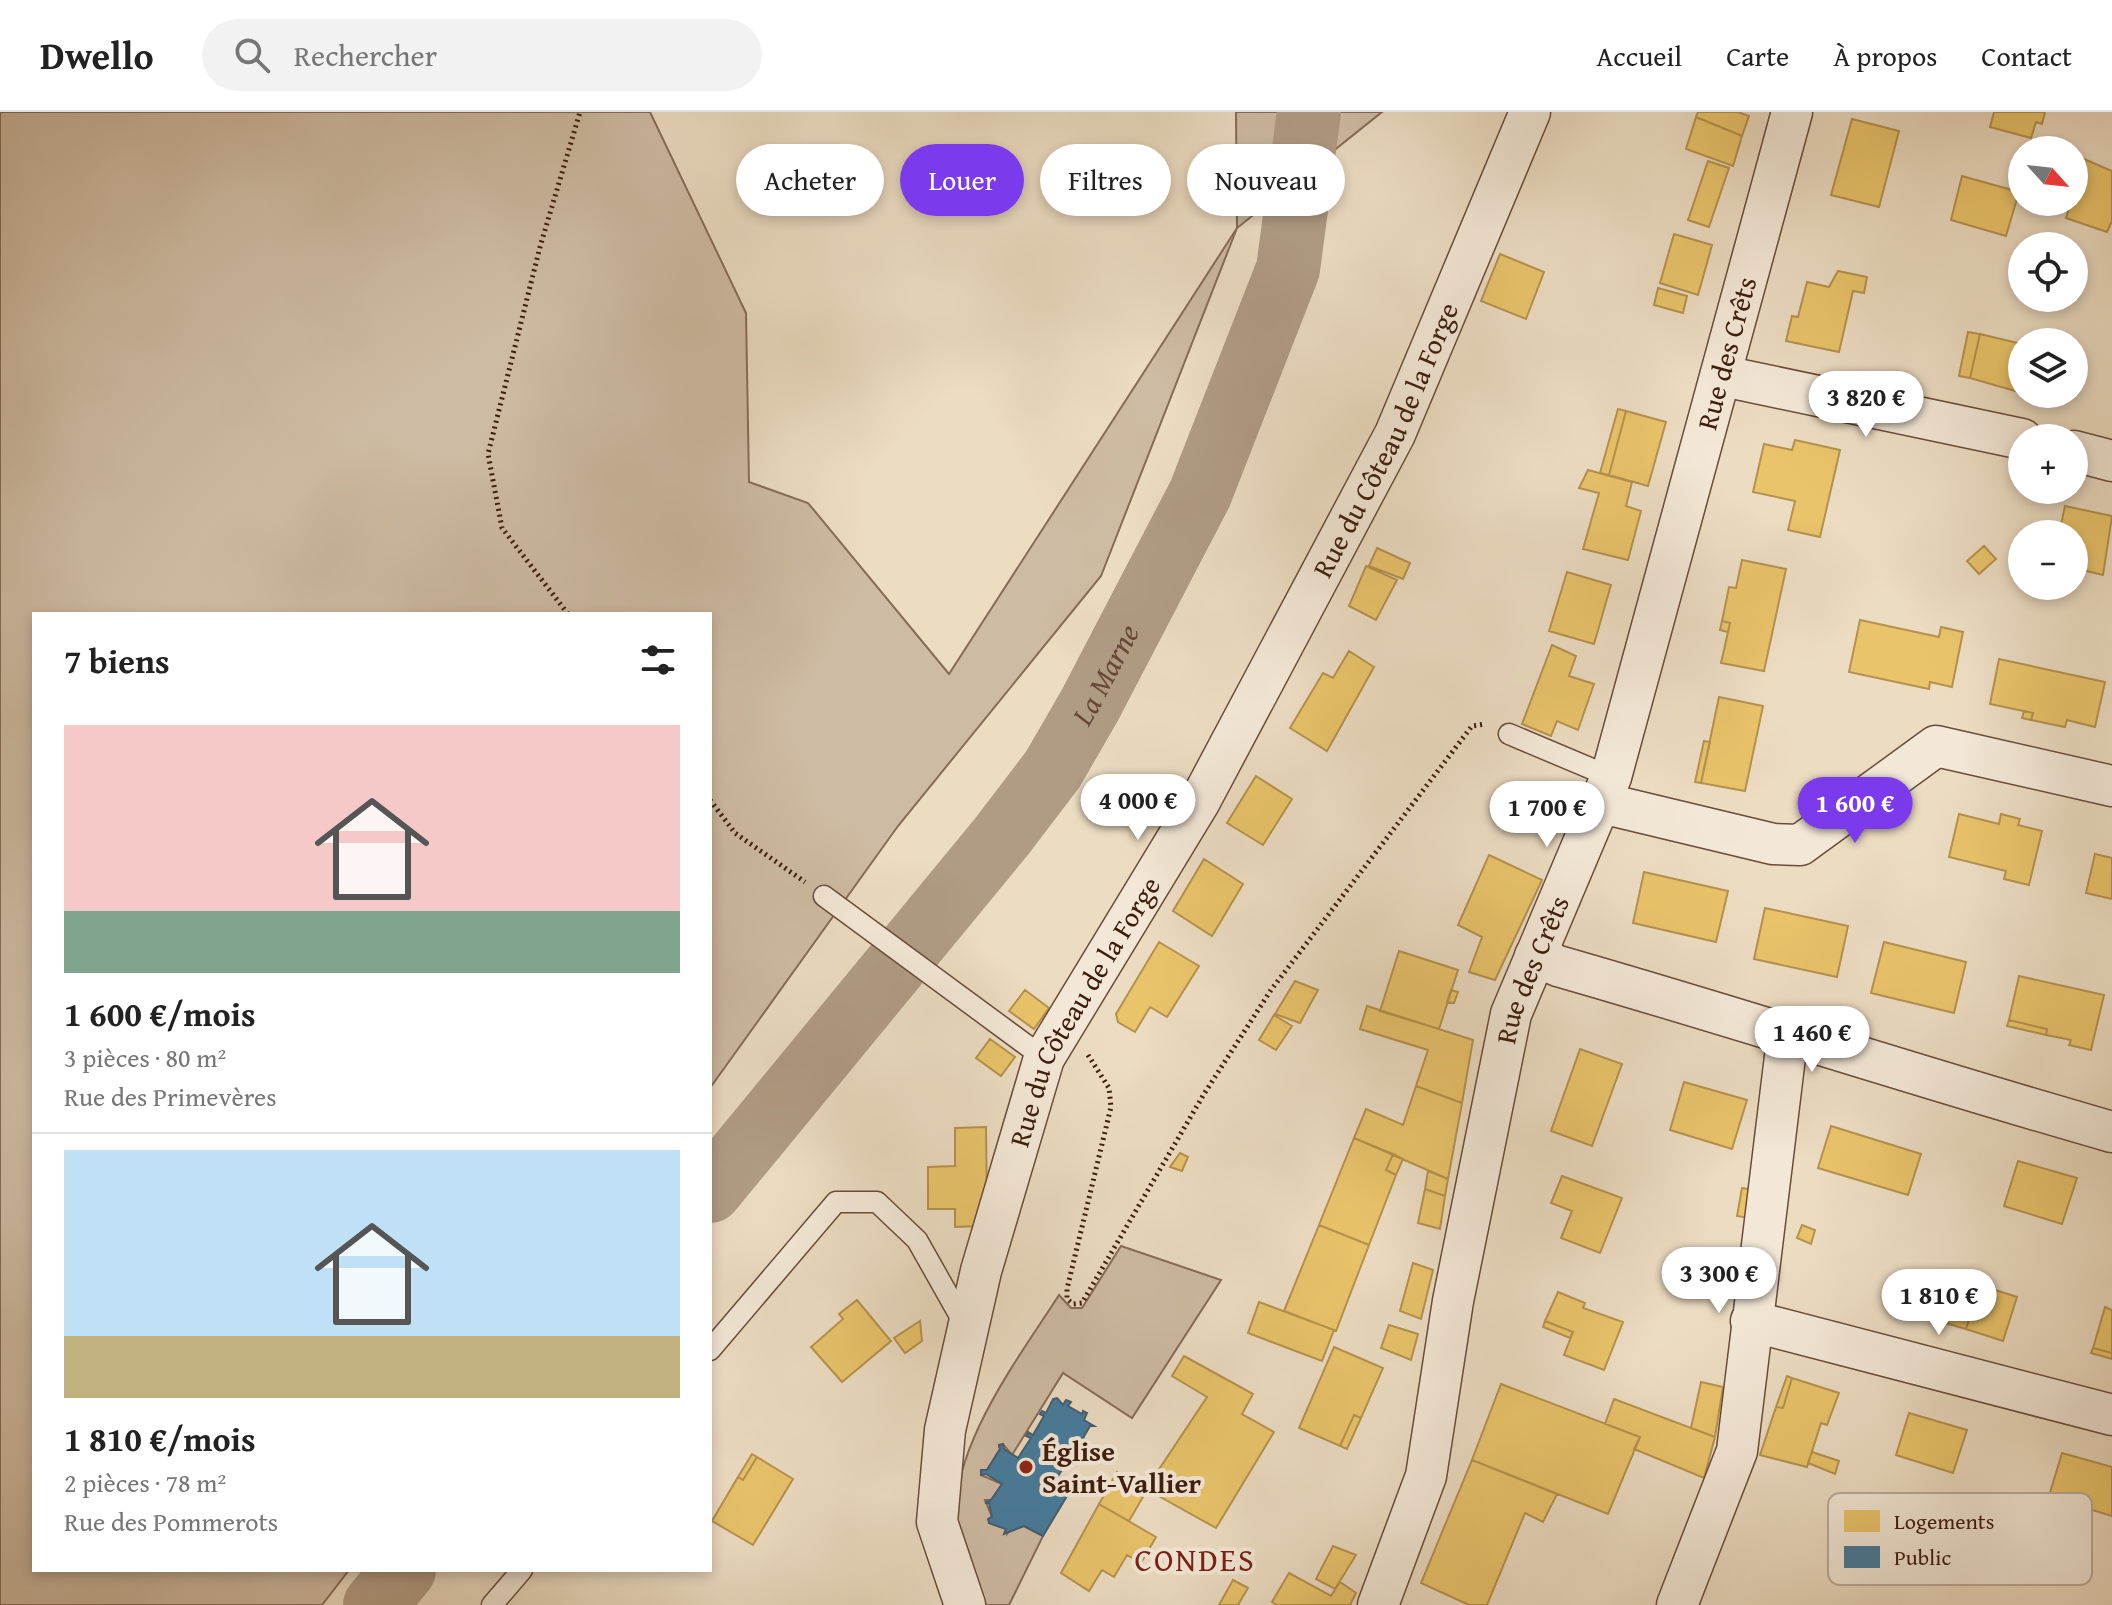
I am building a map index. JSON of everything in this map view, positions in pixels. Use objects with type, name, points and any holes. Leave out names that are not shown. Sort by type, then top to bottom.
[{"type":"street","name":"Rue du Côteau de la Forge","points":[[965,1605],[937,1522],[945,1430],[981,1271],[1052,1044],[1200,801],[1395,434],[1530,112]]},
{"type":"street","name":"Rue des Crêts","points":[[1378,1605],[1426,1476],[1453,1301],[1511,1014],[1606,790],[1723,376],[1792,112]]},
{"type":"street","points":[[1723,376],[2008,436]]},
{"type":"street","points":[[2088,455],[2112,461]]},
{"type":"street","points":[[1606,790],[1773,844],[1800,845],[1936,746],[2112,786]]},
{"type":"street","points":[[1535,956],[1558,966],[1788,1032],[1947,1085],[2112,1132]]},
{"type":"street","points":[[1677,1605],[1737,1451],[1788,1032]]},
{"type":"street","points":[[1751,1321],[2112,1415]]},
{"type":"lane","points":[[1509,734],[1606,790]]},
{"type":"lane","points":[[824,896],[991,1020],[1052,1044]]},
{"type":"lane","points":[[712,1348],[836,1202],[877,1202],[917,1240],[968,1329]]},
{"type":"lane","points":[[492,1605],[520,1572]]},
{"type":"path","points":[[566,612],[502,528],[488,454],[540,247],[580,112]]},
{"type":"path","points":[[1052,1044],[1098,1067],[1109,1088],[1111,1107],[1067,1289],[1067,1299],[1073,1304],[1082,1303],[1204,1094],[1271,990],[1342,893],[1472,726],[1487,724],[1509,734]]},
{"type":"path","points":[[712,803],[735,833],[824,896]]},
{"type":"shaded area","points":[[0,112],[650,112],[746,313],[749,482],[808,503],[949,674],[1237,228],[1101,576],[898,826],[712,1085],[712,612],[32,612],[32,1572],[347,1572],[322,1605],[0,1605]]},
{"type":"shaded area","points":[[1236,112],[1382,112],[1342,144],[1236,144]]},
{"type":"shaded area","points":[[1237,216],[1252,216],[1237,228]]},
{"type":"shaded area","points":[[1121,1246],[1221,1280],[1132,1418],[1063,1373],[1012,1455],[1003,1444],[999,1445],[1000,1449],[987,1470],[981,1471],[981,1475],[1002,1484],[991,1500],[985,1500],[992,1517],[989,1523],[1006,1529],[1007,1534],[1010,1529],[1024,1526],[1043,1536],[1009,1605],[980,1605],[955,1535],[955,1503],[973,1440],[1005,1378],[1059,1295],[1071,1308],[1082,1308]]},
{"type":"building: Logements","points":[[1698,112],[1738,112],[1749,116],[1742,136],[1696,117]]},
{"type":"building: Logements","points":[[1994,112],[2045,112],[2042,124],[2036,122],[2032,136],[1990,127]]},
{"type":"building: Logements","points":[[1696,117],[1742,136],[1733,166],[1686,149]]},
{"type":"building: Logements","points":[[1852,119],[1899,131],[1879,207],[1831,195]]},
{"type":"building: Logements","points":[[1708,161],[1729,168],[1709,227],[1688,220]]},
{"type":"building: Logements","points":[[2088,161],[2112,171],[2112,221],[2107,232],[2066,218],[2088,216]]},
{"type":"building: Logements","points":[[1962,176],[2008,189],[2008,216],[2012,216],[2006,236],[1951,220]]},
{"type":"building: Logements","points":[[1674,234],[1712,245],[1698,295],[1660,283]]},
{"type":"building: Logements","points":[[1500,254],[1544,272],[1526,319],[1481,301]]},
{"type":"building: Logements","points":[[1838,271],[1867,277],[1864,293],[1853,291],[1839,352],[1786,341],[1792,316],[1798,317],[1807,282],[1829,287]]},
{"type":"building: Logements","points":[[1658,288],[1687,296],[1683,313],[1654,305]]},
{"type":"building: Logements","points":[[1968,332],[1980,334],[1970,378],[1959,376]]},
{"type":"building: Logements","points":[[1980,334],[2008,341],[2008,389],[1970,378]]},
{"type":"building: Logements","points":[[1618,409],[1626,411],[1609,475],[1600,473]]},
{"type":"building: Logements","points":[[1626,411],[1666,422],[1648,486],[1609,475]]},
{"type":"building: Logements","points":[[1795,440],[1840,450],[1820,537],[1788,530],[1795,501],[1753,492],[1764,444],[1792,450]]},
{"type":"building: Logements","points":[[1588,470],[1632,482],[1626,506],[1641,511],[1628,560],[1583,549],[1599,493],[1579,488]]},
{"type":"building: Logements","points":[[2065,506],[2112,516],[2103,575],[2088,571],[2088,520],[2062,520]]},
{"type":"building: Logements","points":[[1984,546],[1996,559],[1979,574],[1967,561]]},
{"type":"building: Logements","points":[[1377,548],[1410,563],[1403,579],[1369,566]]},
{"type":"building: Logements","points":[[1742,560],[1786,569],[1764,671],[1721,663],[1730,623],[1722,621],[1729,587],[1736,588]]},
{"type":"building: Logements","points":[[1366,566],[1397,580],[1376,620],[1349,606]]},
{"type":"building: Logements","points":[[1567,572],[1611,585],[1594,644],[1549,631]]},
{"type":"building: Logements","points":[[1860,620],[1939,637],[1941,627],[1963,632],[1952,687],[1930,682],[1929,689],[1849,672]]},
{"type":"building: Logements","points":[[1722,621],[1730,623],[1728,632],[1720,630]]},
{"type":"building: Logements","points":[[1552,645],[1576,656],[1569,676],[1594,684],[1578,730],[1557,721],[1551,736],[1522,724]]},
{"type":"building: Logements","points":[[1349,651],[1374,667],[1327,751],[1290,728],[1323,673],[1333,678]]},
{"type":"building: Logements","points":[[1999,659],[2105,682],[2095,727],[2067,720],[2065,727],[2031,720],[2033,713],[1990,704]]},
{"type":"building: Logements","points":[[1719,697],[1763,706],[1745,791],[1701,783]]},
{"type":"building: Logements","points":[[2024,711],[2033,713],[2031,720],[2022,718]]},
{"type":"building: Logements","points":[[1704,741],[1710,742],[1701,783],[1695,782]]},
{"type":"building: Logements","points":[[1256,776],[1292,799],[1263,845],[1227,823]]},
{"type":"building: Logements","points":[[1959,814],[1999,824],[2001,814],[2020,819],[2018,825],[2042,831],[2029,885],[2004,879],[2006,871],[1949,857]]},
{"type":"building: Logements","points":[[2095,854],[2112,858],[2112,899],[2086,893]]},
{"type":"building: Logements","points":[[1489,855],[1542,880],[1495,980],[1469,972],[1482,937],[1458,925]]},
{"type":"building: Logements","points":[[1204,859],[1243,884],[1212,936],[1173,911]]},
{"type":"building: Logements","points":[[1644,872],[1728,891],[1716,942],[1633,923]]},
{"type":"building: Logements","points":[[1765,908],[1848,926],[1837,977],[1754,959]]},
{"type":"building: Logements","points":[[1159,942],[1199,966],[1167,1017],[1150,1007],[1135,1032],[1118,1022],[1116,1014]]},
{"type":"building: Logements","points":[[1884,942],[1966,962],[1954,1013],[1871,993]]},
{"type":"building: Logements","points":[[1399,951],[1458,970],[1439,1029],[1380,1011]]},
{"type":"building: Logements","points":[[2019,976],[2104,995],[2091,1050],[2069,1045],[2071,1040],[2046,1035],[2047,1029],[2009,1020]]},
{"type":"building: Logements","points":[[1295,981],[1318,990],[1300,1023],[1275,1014]]},
{"type":"building: Logements","points":[[1025,990],[1049,1008],[1034,1029],[1009,1011]]},
{"type":"building: Logements","points":[[1451,990],[1458,992],[1454,1003],[1447,1002]]},
{"type":"building: Logements","points":[[1367,1006],[1473,1040],[1462,1103],[1416,1086],[1428,1050],[1360,1029]]},
{"type":"building: Logements","points":[[1274,1015],[1292,1026],[1276,1050],[1259,1040]]},
{"type":"building: Logements","points":[[2009,1020],[2047,1029],[2046,1035],[2007,1026]]},
{"type":"building: Logements","points":[[990,1039],[1015,1057],[1001,1076],[976,1058]]},
{"type":"building: Logements","points":[[1580,1049],[1622,1064],[1592,1146],[1551,1131]]},
{"type":"building: Logements","points":[[1684,1082],[1747,1100],[1732,1149],[1670,1130]]},
{"type":"building: Logements","points":[[1416,1086],[1462,1103],[1448,1179],[1354,1138],[1366,1109],[1403,1125]]},
{"type":"building: Logements","points":[[1831,1126],[1921,1154],[1908,1195],[1818,1168]]},
{"type":"building: Logements","points":[[986,1127],[987,1209],[983,1226],[955,1227],[955,1209],[928,1209],[928,1167],[955,1166],[955,1128]]},
{"type":"building: Logements","points":[[1354,1138],[1393,1154],[1386,1170],[1396,1175],[1369,1245],[1319,1225]]},
{"type":"building: Logements","points":[[1180,1153],[1188,1157],[1182,1171],[1170,1167]]},
{"type":"building: Logements","points":[[1393,1154],[1403,1159],[1396,1175],[1386,1170]]},
{"type":"building: Logements","points":[[2018,1161],[2077,1178],[2062,1224],[2004,1206]]},
{"type":"building: Logements","points":[[1428,1171],[1448,1179],[1445,1196],[1425,1189]]},
{"type":"building: Logements","points":[[1562,1176],[1622,1198],[1600,1253],[1561,1238],[1572,1211],[1551,1203]]},
{"type":"building: Logements","points":[[1742,1188],[1754,1190],[1750,1218],[1737,1216]]},
{"type":"building: Logements","points":[[1425,1189],[1445,1196],[1440,1229],[1418,1223]]},
{"type":"building: Logements","points":[[1319,1225],[1369,1245],[1336,1331],[1284,1311]]},
{"type":"building: Logements","points":[[1802,1225],[1815,1230],[1811,1244],[1797,1238]]},
{"type":"building: Logements","points":[[1413,1263],[1433,1270],[1421,1319],[1400,1311]]},
{"type":"building: Logements","points":[[1949,1276],[1980,1285],[1966,1329],[1935,1320]]},
{"type":"building: Logements","points":[[1980,1285],[2017,1297],[2003,1341],[1966,1329]]},
{"type":"building: Logements","points":[[1558,1292],[1585,1303],[1583,1308],[1623,1322],[1604,1370],[1564,1355],[1573,1332],[1545,1321]]},
{"type":"building: Logements","points":[[857,1300],[891,1341],[842,1382],[811,1347],[843,1319],[839,1314]]},
{"type":"building: Logements","points":[[1259,1302],[1334,1330],[1322,1361],[1248,1333]]},
{"type":"building: Logements","points":[[2105,1307],[2112,1310],[2112,1353],[2093,1348]]},
{"type":"building: Logements","points":[[920,1321],[922,1341],[905,1353],[894,1338]]},
{"type":"building: Logements","points":[[1545,1321],[1573,1332],[1570,1338],[1543,1327]]},
{"type":"building: Logements","points":[[1389,1325],[1418,1334],[1411,1360],[1381,1348]]},
{"type":"building: Logements","points":[[1334,1347],[1383,1368],[1361,1418],[1354,1415],[1340,1446],[1299,1428]]},
{"type":"building: Logements","points":[[2093,1348],[2112,1353],[2112,1359],[2091,1353]]},
{"type":"building: Logements","points":[[1184,1356],[1253,1394],[1242,1414],[1274,1432],[1216,1528],[1146,1489],[1207,1397],[1172,1376]]},
{"type":"building: Logements","points":[[1787,1376],[1792,1378],[1783,1408],[1776,1407]]},
{"type":"building: Logements","points":[[1792,1378],[1839,1393],[1827,1425],[1821,1423],[1807,1467],[1760,1455],[1776,1407],[1783,1408]]},
{"type":"building: Logements","points":[[1701,1382],[1723,1387],[1715,1437],[1691,1428]]},
{"type":"building: Logements","points":[[1501,1384],[1640,1437],[1608,1514],[1472,1460]]},
{"type":"building: Logements","points":[[1614,1399],[1715,1437],[1704,1478],[1634,1449],[1640,1437],[1605,1424]]},
{"type":"building: Logements","points":[[1909,1413],[1967,1430],[1953,1473],[1896,1455]]},
{"type":"building: Logements","points":[[1354,1415],[1361,1418],[1347,1449],[1340,1446]]},
{"type":"building: Logements","points":[[1812,1452],[1839,1461],[1835,1474],[1808,1463]]},
{"type":"building: Logements","points":[[2062,1453],[2112,1467],[2112,1516],[2092,1510],[2092,1493],[2050,1493]]},
{"type":"building: Logements","points":[[752,1454],[757,1457],[743,1480],[738,1477]]},
{"type":"building: Logements","points":[[757,1457],[793,1479],[753,1545],[712,1521],[738,1477],[743,1480]]},
{"type":"building: Logements","points":[[1472,1460],[1557,1494],[1543,1522],[1525,1513],[1487,1605],[1469,1605],[1421,1583]]},
{"type":"building: Logements","points":[[1117,1472],[1147,1490],[1129,1521],[1099,1504]]},
{"type":"building: Logements","points":[[1099,1504],[1156,1537],[1141,1563],[1127,1555],[1114,1577],[1102,1570],[1089,1591],[1061,1573]]},
{"type":"building: Logements","points":[[1333,1546],[1356,1555],[1335,1589],[1316,1579]]},
{"type":"building: Logements","points":[[1289,1573],[1331,1596],[1340,1582],[1356,1593],[1350,1605],[1277,1605],[1272,1602]]},
{"type":"building: Logements","points":[[1233,1580],[1248,1588],[1238,1605],[1219,1605]]},
{"type":"building: Public","name":"Église Saint-Vallier","points":[[1057,1398],[1063,1405],[1066,1400],[1071,1402],[1068,1406],[1082,1414],[1083,1411],[1087,1413],[1084,1420],[1094,1426],[1090,1426],[1083,1438],[1087,1440],[1081,1441],[1069,1460],[1070,1465],[1066,1463],[1054,1483],[1073,1493],[1067,1496],[1043,1536],[1024,1526],[1004,1534],[1006,1529],[989,1523],[988,1519],[992,1517],[989,1503],[985,1503],[991,1500],[1002,1484],[986,1474],[981,1475],[981,1470],[987,1470],[1000,1449],[999,1445],[1003,1444],[1004,1449],[1018,1458],[1031,1438],[1026,1436],[1028,1432],[1033,1435],[1044,1416],[1040,1414],[1042,1411],[1046,1413],[1053,1399]]},
{"type":"waterway","name":"La Marne","points":[[712,1189],[1002,836],[1053,769],[1090,705],[1200,494],[1288,269],[1309,112]]},
{"type":"waterway","name":"La Marne","points":[[375,1605],[402,1572]]},
{"type":"place","name":"Église Saint-Vallier","points":[[1026,1467]]},
{"type":"district","name":"CONDES","points":[[1195,1560]]}]
